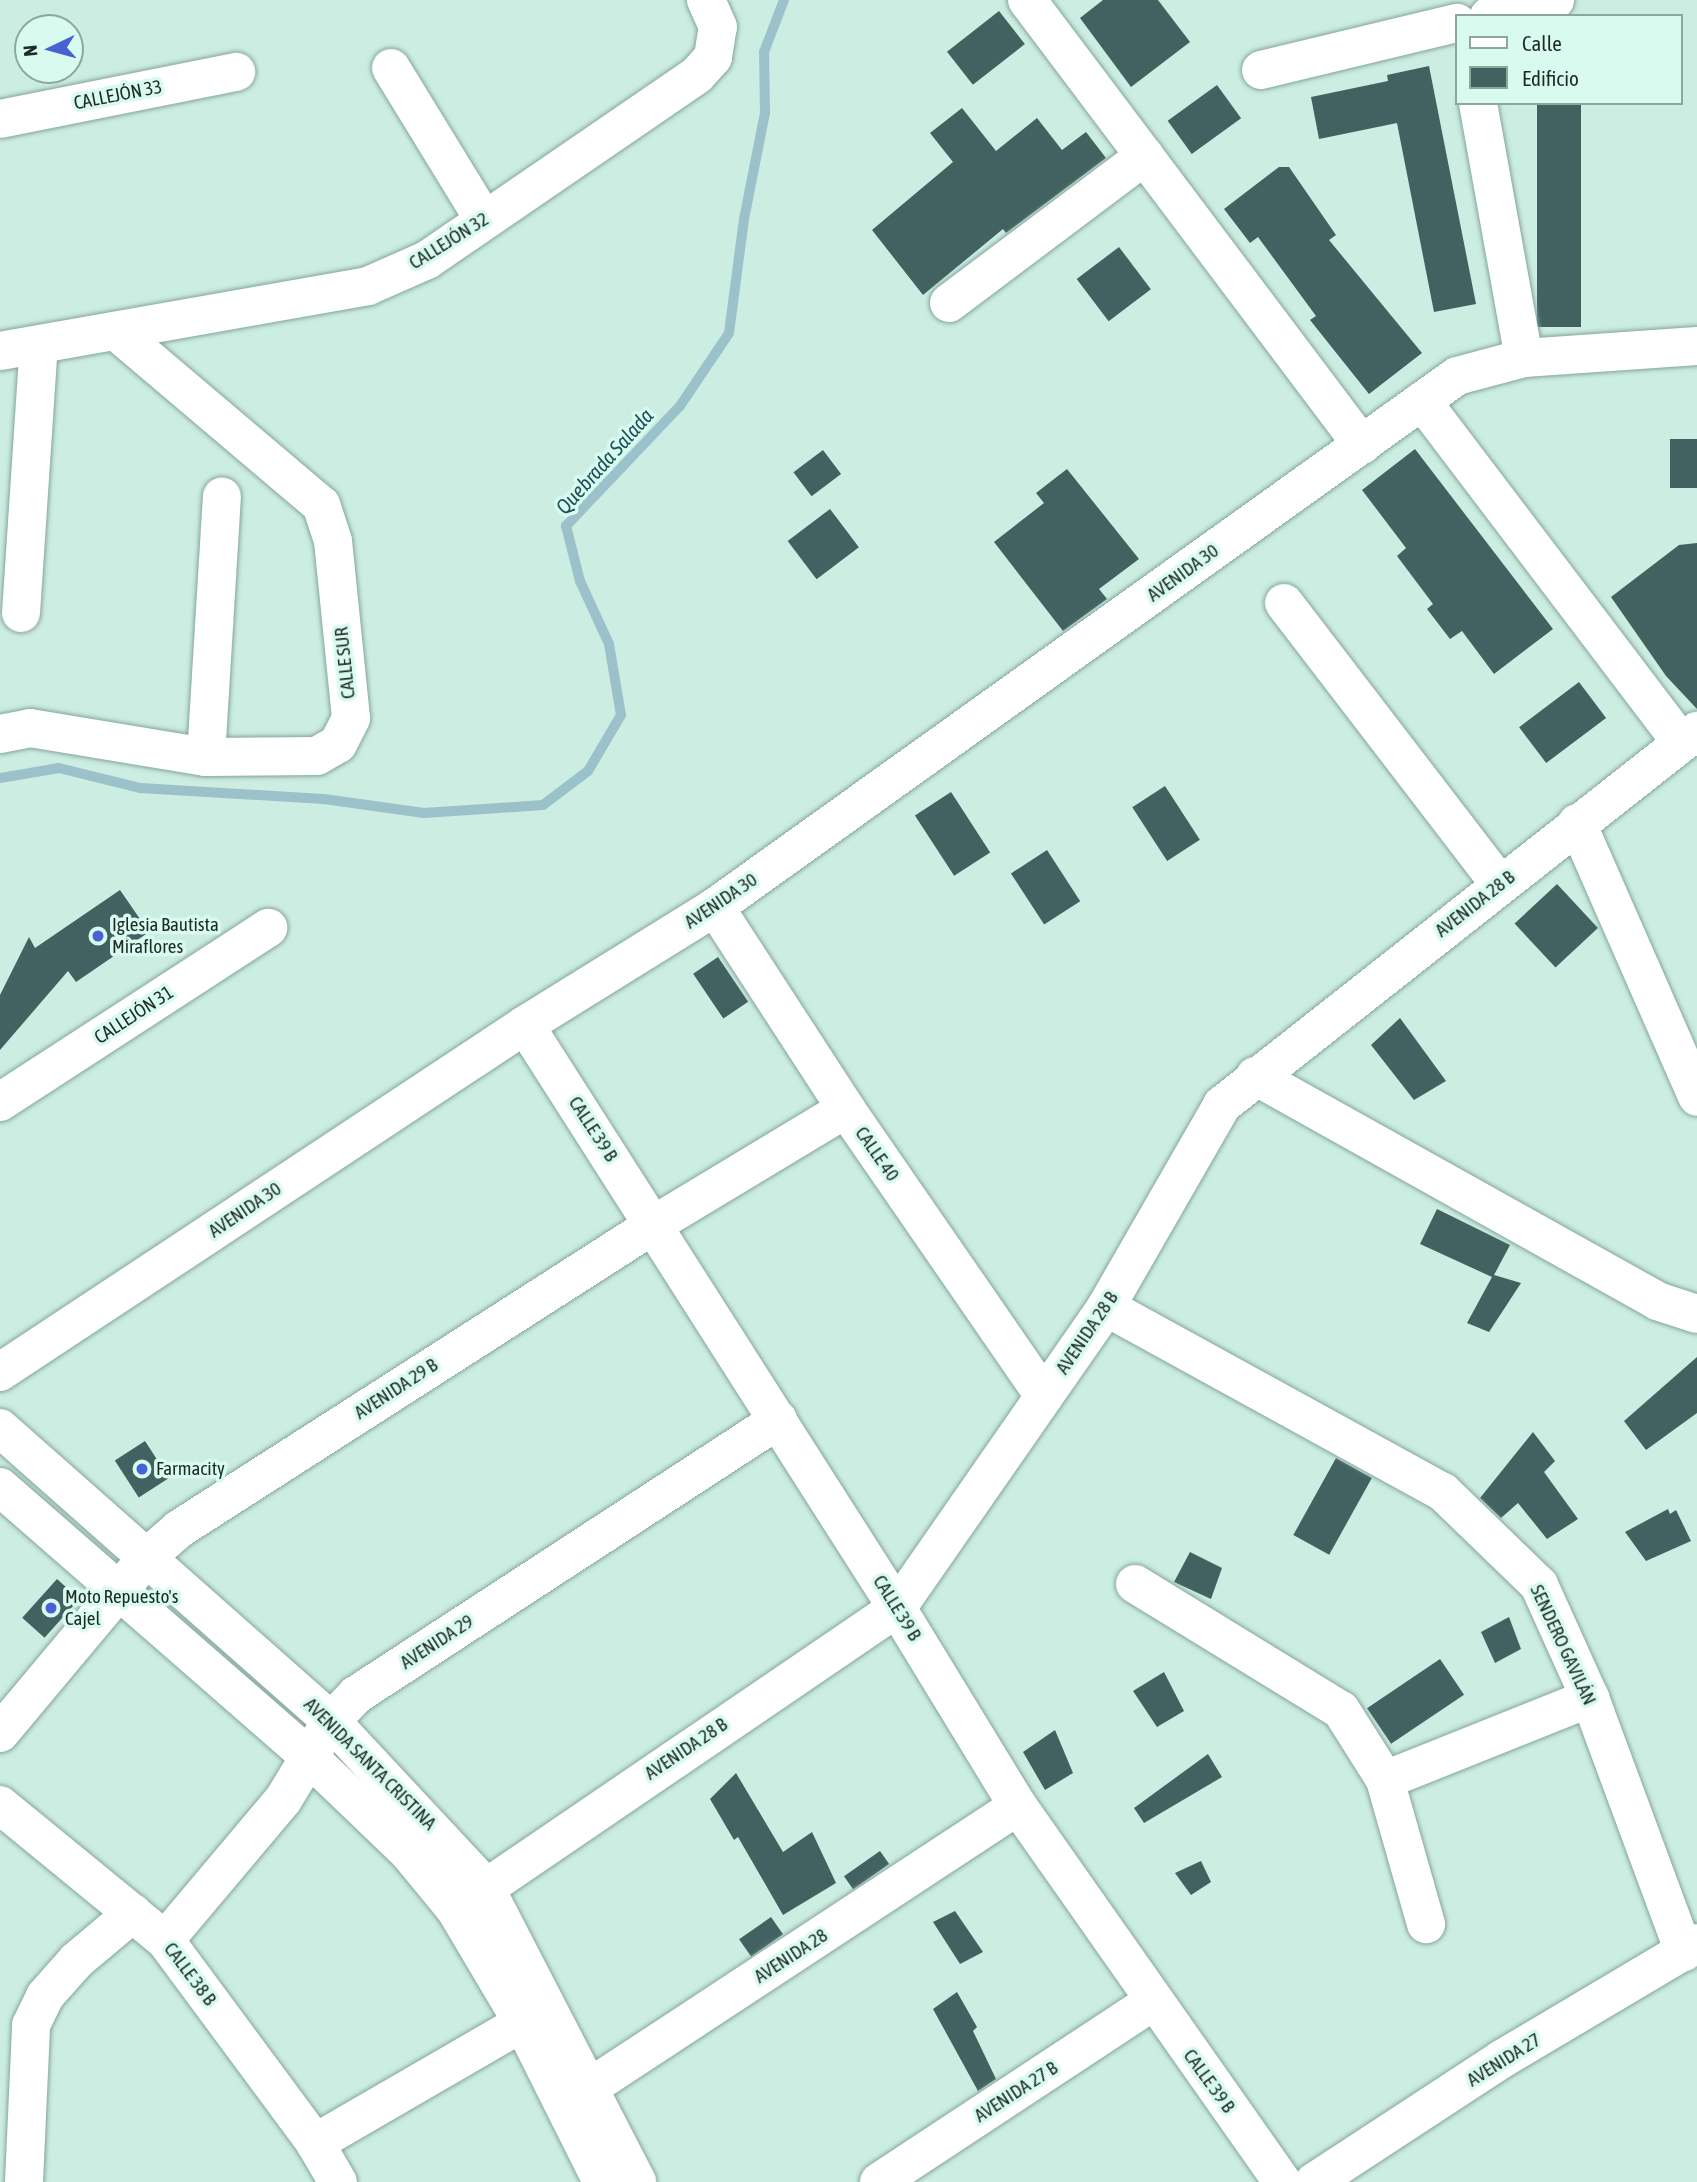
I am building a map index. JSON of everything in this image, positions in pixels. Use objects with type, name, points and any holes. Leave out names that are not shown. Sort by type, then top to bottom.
[{"type":"street","name":"CALLEJÓN 32","points":[[0,351],[368,286],[427,260],[697,75],[713,57],[718,27],[706,0]]},
{"type":"street","points":[[1027,0],[1362,445]]},
{"type":"street","points":[[1497,14],[1555,0]]},
{"type":"street","points":[[1261,71],[1456,23]]},
{"type":"street","points":[[391,68],[484,220]]},
{"type":"street","name":"CALLEJÓN 33","points":[[0,119],[236,72]]},
{"type":"street","points":[[1478,105],[1524,358]]},
{"type":"street","points":[[948,303],[1145,156]]},
{"type":"street","name":"CALLE SUR","points":[[0,734],[30,728],[206,757],[317,756],[338,744],[351,718],[333,541],[321,505],[299,483],[116,331]]},
{"type":"street","points":[[21,613],[39,345]]},
{"type":"street","name":"AVENIDA 30","points":[[0,1372],[525,1025],[715,907],[1457,376],[1524,358],[1697,346]]},
{"type":"street","points":[[1422,401],[1689,736]]},
{"type":"street","points":[[206,757],[222,496]]},
{"type":"street","points":[[1284,604],[1500,884]]},
{"type":"street","name":"AVENIDA 28 B","points":[[455,1909],[484,1885],[897,1608],[1106,1307],[1222,1105],[1255,1076],[1689,736]]},
{"type":"street","points":[[1577,823],[1697,1097]]},
{"type":"street","name":"CALLE 40","points":[[715,907],[846,1109],[1044,1396]]},
{"type":"street","name":"CALLEJÓN 31","points":[[0,1102],[268,928]]},
{"type":"street","name":"CALLE 39 B","points":[[525,1025],[897,1608],[1018,1806],[1152,2001],[1282,2182]]},
{"type":"street","points":[[1255,1076],[1657,1301],[1697,1314]]},
{"type":"street","name":"AVENIDA 29 B","points":[[0,1733],[147,1557],[179,1529],[654,1224],[846,1109]]},
{"type":"street","name":"SENDERO GAVILÁN","points":[[1106,1307],[1443,1492],[1539,1585],[1590,1698],[1691,1948]]},
{"type":"street","name":"AVENIDA 29","points":[[165,1940],[283,1800],[331,1721],[356,1695],[778,1420]]},
{"type":"street","name":"AVENIDA SANTA CRISTINA","points":[[0,1428],[331,1721],[484,1885],[535,2015],[577,2096],[637,2182]]},
{"type":"street","name":"AVENIDA SANTA CRISTINA","points":[[0,1487],[308,1756],[408,1852],[535,2015]]},
{"type":"street","points":[[1135,1584],[1340,1710],[1385,1780],[1426,1924]]},
{"type":"street","points":[[1385,1780],[1590,1698]]},
{"type":"street","name":"CALLE 38 B","points":[[0,1805],[165,1940],[315,2143],[338,2182]]},
{"type":"street","name":"AVENIDA 28","points":[[577,2096],[1018,1806]]},
{"type":"street","points":[[24,2182],[31,2025],[45,1996],[77,1960],[133,1913]]},
{"type":"street","name":"AVENIDA 27","points":[[1314,2182],[1502,2059],[1691,1948]]},
{"type":"street","name":"AVENIDA 27 B","points":[[879,2182],[1152,2001]]},
{"type":"street","points":[[315,2143],[535,2015]]},
{"type":"street","name":"AVENIDA SANTA CRISTINA","points":[[577,2096],[602,2182]]},
{"type":"building","points":[[1103,0],[1158,0],[1190,42],[1131,87],[1080,18]]},
{"type":"building","points":[[999,11],[1025,44],[973,85],[947,52]]},
{"type":"building","points":[[1429,66],[1476,304],[1434,312],[1397,123],[1319,139],[1311,97],[1388,81],[1387,75]]},
{"type":"building","points":[[1217,85],[1241,118],[1192,154],[1168,121]]},
{"type":"building","points":[[1537,105],[1581,105],[1581,327],[1537,327]]},
{"type":"building","points":[[962,108],[996,151],[1037,118],[1062,150],[1086,132],[1106,158],[1006,233],[1003,229],[923,295],[872,230],[953,162],[930,133]]},
{"type":"building","points":[[1279,167],[1289,167],[1336,235],[1329,240],[1422,353],[1369,394],[1310,320],[1316,316],[1258,237],[1250,243],[1224,209]]},
{"type":"building","points":[[1119,247],[1151,289],[1109,321],[1077,279]]},
{"type":"building","points":[[1670,439],[1697,439],[1697,488],[1670,488]]},
{"type":"building","points":[[1415,449],[1553,629],[1494,674],[1462,631],[1450,639],[1427,609],[1433,604],[1397,556],[1406,548],[1362,490]]},
{"type":"building","points":[[823,450],[841,474],[812,496],[793,472]]},
{"type":"building","points":[[1067,469],[1139,559],[1099,589],[1107,599],[1063,631],[994,542],[1044,503],[1036,493]]},
{"type":"building","points":[[830,509],[859,547],[817,579],[788,541]]},
{"type":"building","points":[[1697,543],[1697,709],[1666,676],[1611,597],[1679,545]]},
{"type":"building","points":[[1579,682],[1606,718],[1546,763],[1519,727]]},
{"type":"building","points":[[1165,786],[1200,840],[1167,861],[1132,807]]},
{"type":"building","points":[[951,792],[990,852],[954,876],[915,815]]},
{"type":"building","points":[[1047,850],[1080,901],[1044,925],[1011,873]]},
{"type":"building","points":[[1557,884],[1598,928],[1556,967],[1515,924]]},
{"type":"building","points":[[120,890],[149,932],[76,982],[68,971],[0,1050],[0,995],[29,937],[35,948]]},
{"type":"building","points":[[718,957],[748,1002],[723,1019],[693,974]]},
{"type":"building","points":[[1400,1018],[1446,1081],[1414,1100],[1371,1045]]},
{"type":"building","points":[[1437,1209],[1510,1245],[1494,1275],[1521,1283],[1489,1332],[1467,1323],[1492,1277],[1420,1244]]},
{"type":"building","points":[[1697,1357],[1697,1413],[1646,1450],[1624,1421]]},
{"type":"building","points":[[1533,1432],[1555,1461],[1544,1472],[1578,1519],[1547,1539],[1518,1503],[1501,1518],[1480,1498]]},
{"type":"building","name":"Farmacity","points":[[145,1441],[169,1478],[139,1498],[115,1461]]},
{"type":"building","points":[[1336,1458],[1372,1478],[1329,1555],[1293,1535]]},
{"type":"building","points":[[1668,1509],[1670,1514],[1676,1510],[1691,1541],[1646,1561],[1625,1532]]},
{"type":"building","points":[[1190,1552],[1222,1568],[1211,1599],[1174,1582]]},
{"type":"building","name":"Moto Repuesto's Cajel","points":[[57,1579],[79,1599],[44,1638],[22,1618]]},
{"type":"building","points":[[1509,1617],[1521,1649],[1495,1663],[1481,1632]]},
{"type":"building","points":[[1440,1659],[1464,1695],[1391,1744],[1367,1708]]},
{"type":"building","points":[[1164,1672],[1184,1711],[1157,1727],[1133,1691]]},
{"type":"building","points":[[1055,1730],[1073,1773],[1045,1790],[1023,1752]]},
{"type":"building","points":[[1208,1754],[1222,1777],[1144,1823],[1134,1808]]},
{"type":"building","points":[[736,1773],[783,1852],[812,1832],[836,1883],[783,1915],[738,1837],[734,1840],[710,1799]]},
{"type":"building","points":[[880,1851],[889,1864],[853,1889],[844,1876]]},
{"type":"building","points":[[1201,1861],[1211,1882],[1191,1895],[1175,1873]]},
{"type":"building","points":[[955,1911],[983,1952],[960,1964],[933,1922]]},
{"type":"building","points":[[771,1917],[783,1934],[751,1957],[739,1939]]},
{"type":"building","points":[[957,1992],[977,2027],[973,2031],[996,2079],[978,2091],[933,2009]]},
{"type":"waterway","name":"Quebrada Salada","points":[[0,778],[59,768],[140,788],[324,799],[424,813],[543,805],[588,771],[621,715],[609,644],[580,581],[566,526],[680,406],[729,333],[744,219],[765,113],[764,52],[784,0]]},
{"type":"place","name":"Iglesia Bautista Miraflores","points":[[98,936]]},
{"type":"place","name":"Farmacity","points":[[142,1469]]},
{"type":"place","name":"Moto Repuesto's Cajel","points":[[51,1608]]}]
